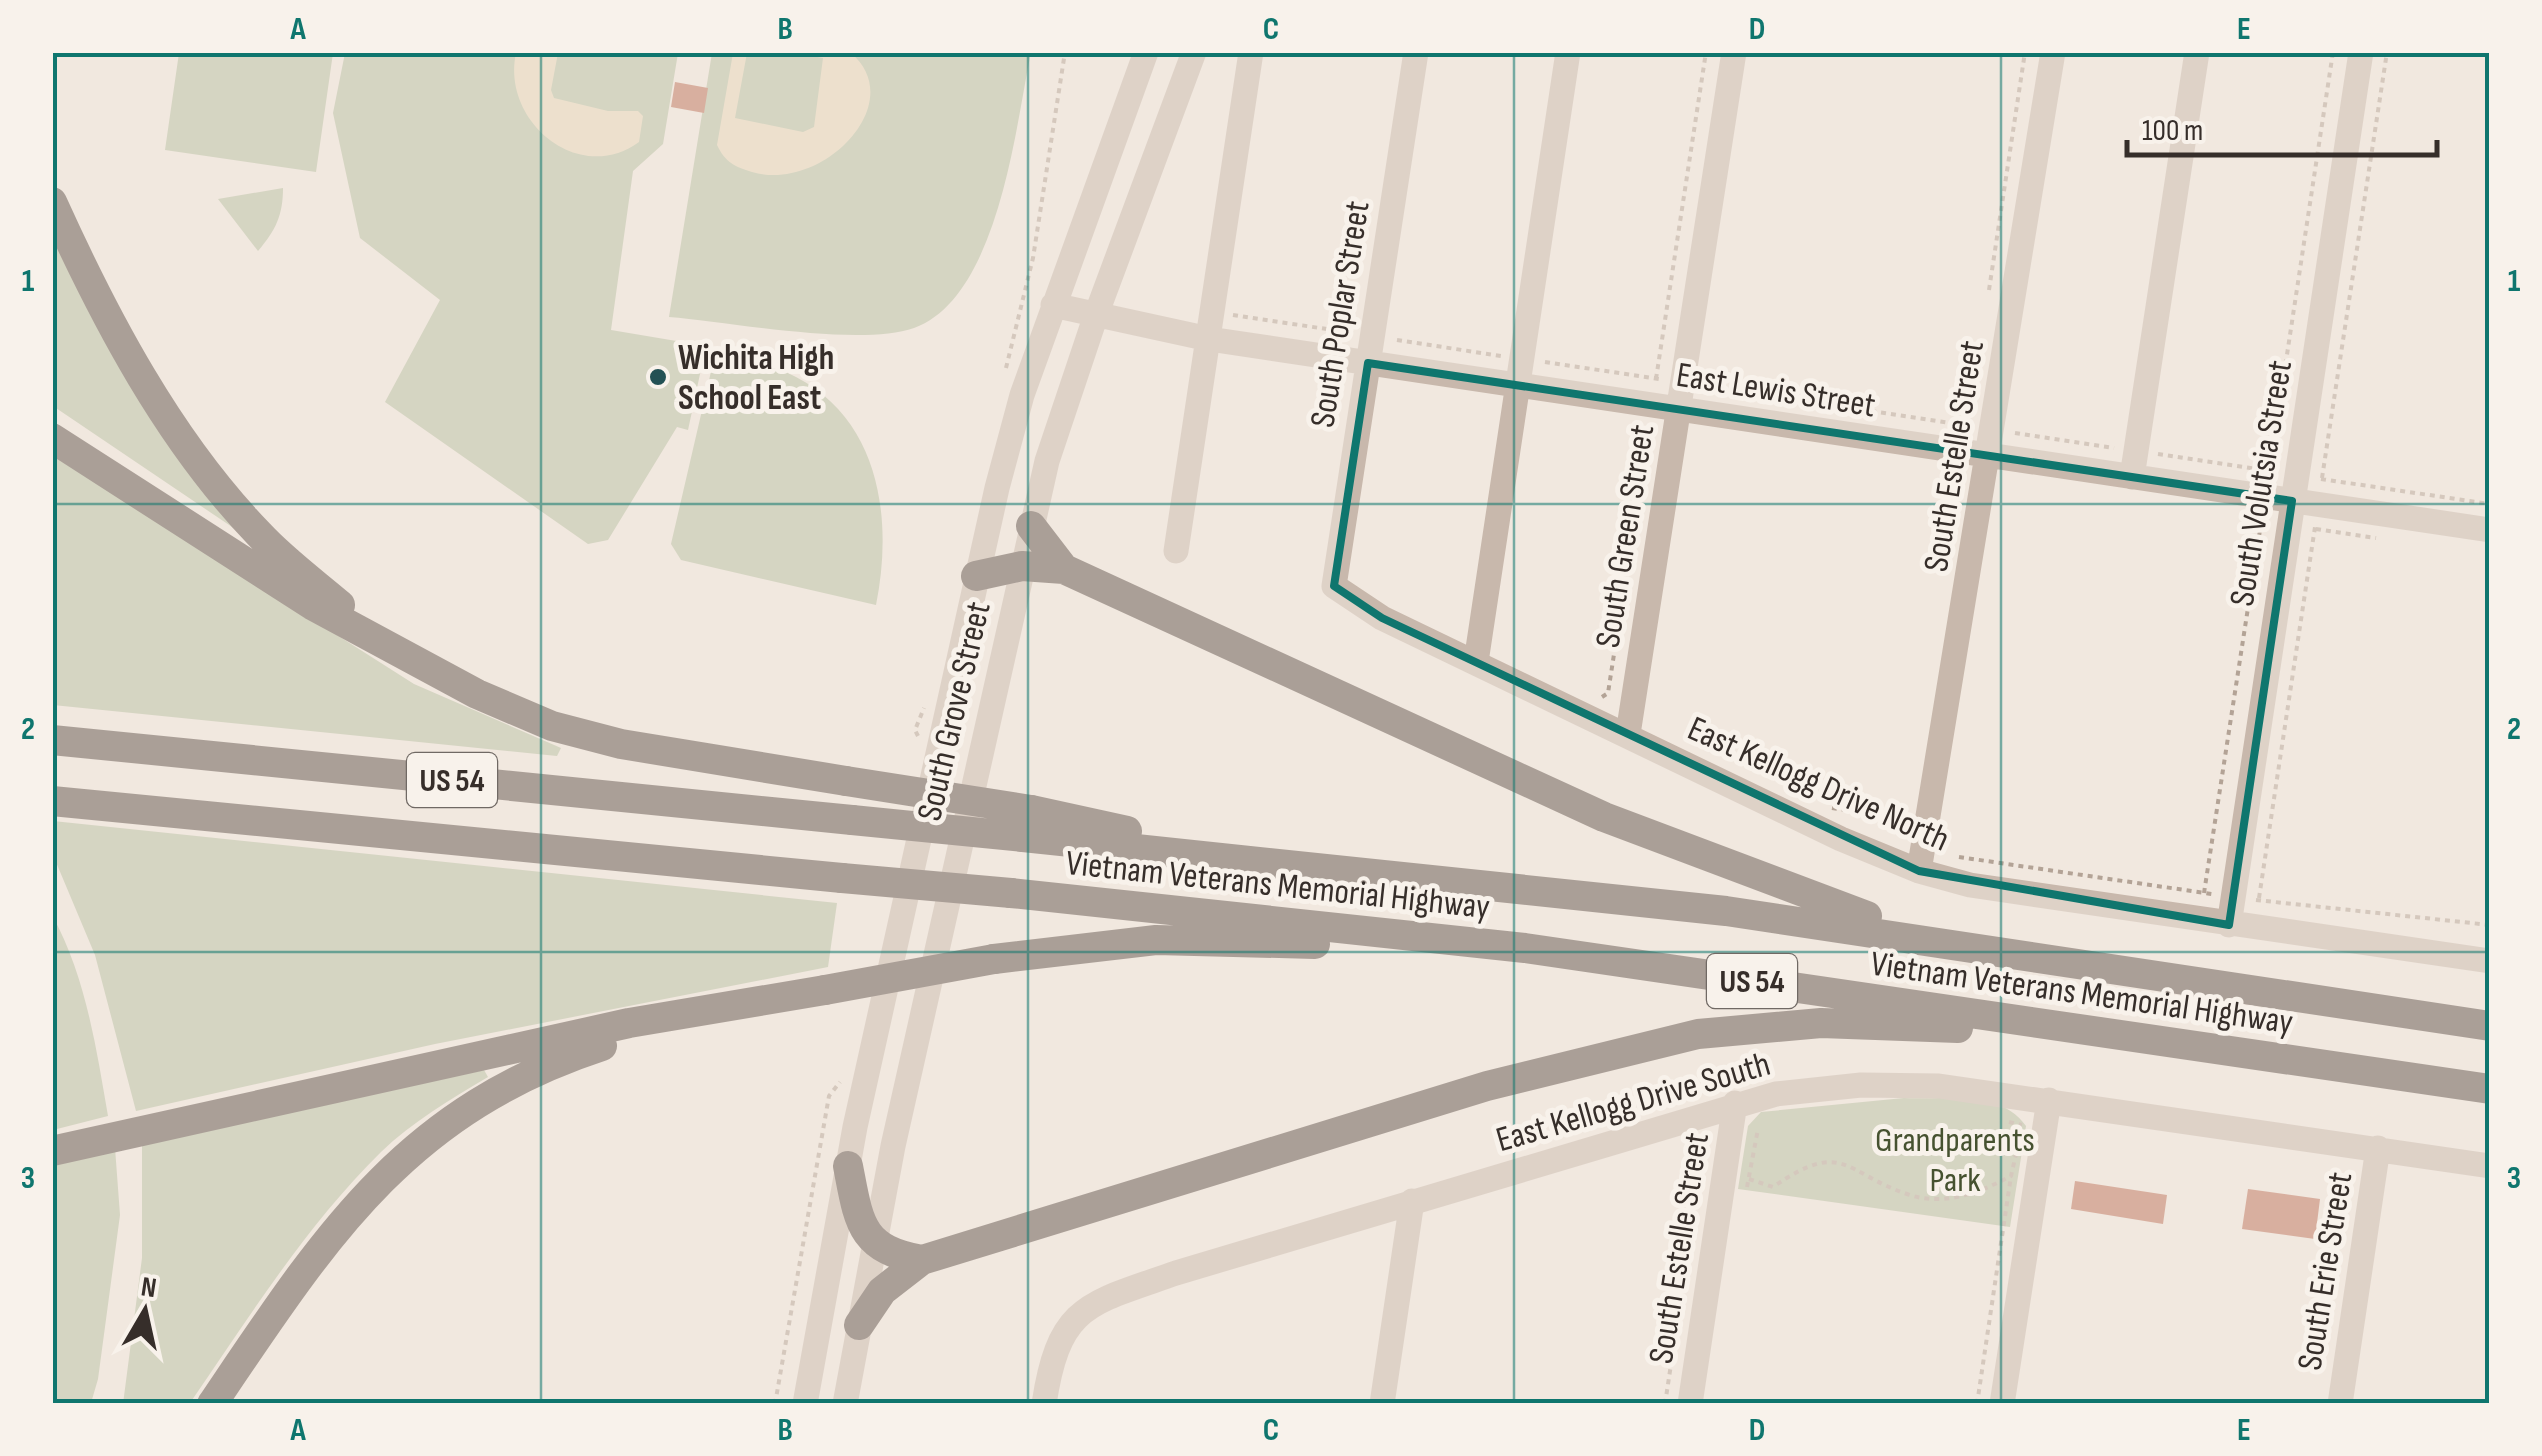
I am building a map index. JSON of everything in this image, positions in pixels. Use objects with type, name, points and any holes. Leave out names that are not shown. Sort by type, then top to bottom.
[{"type":"highway","points":[[52,202],[82,269],[137,368],[199,462],[259,535],[380,640]]},
{"type":"highway","points":[[52,438],[312,605],[477,694],[552,726],[622,744],[846,782],[1027,824]]},
{"type":"highway","points":[[1030,526],[1064,569]]},
{"type":"highway","points":[[976,576],[1022,566],[1064,569],[1604,817],[1838,908],[2010,954]]},
{"type":"highway","name":"Vietnam Veterans Memorial Highway","points":[[52,740],[852,820],[1027,824],[1267,860],[1706,908],[2490,1023]]},
{"type":"highway","name":"Vietnam Veterans Memorial Highway","points":[[52,801],[1525,948],[2490,1089]]},
{"type":"highway","points":[[52,1151],[629,1024],[994,959],[1156,940],[1525,948]]},
{"type":"highway","points":[[212,1404],[316,1251],[407,1155],[462,1113],[515,1081],[574,1055],[706,1013]]},
{"type":"highway","points":[[859,1325],[882,1291],[922,1260],[1488,1086],[1698,1034],[1821,1023],[2081,1030]]},
{"type":"highway","points":[[848,1166],[856,1211],[874,1244],[895,1256],[922,1260]]},
{"type":"street","name":"South Grove Street","points":[[805,1404],[848,1166],[976,576],[1022,395],[1102,185],[1146,52]]},
{"type":"street","name":"South Grove Street","points":[[845,1404],[874,1244],[1030,526],[1051,446],[1096,314],[1194,52]]},
{"type":"street","points":[[1176,550],[1251,52]]},
{"type":"street","name":"South Poplar Street","points":[[1334,586],[1386,335],[1416,52]]},
{"type":"street","points":[[1476,662],[1568,52]]},
{"type":"street","name":"South Green Street","points":[[1629,726],[1734,52]]},
{"type":"street","name":"South Estelle Street","points":[[1919,871],[2053,52]]},
{"type":"street","points":[[2132,477],[2197,52]]},
{"type":"street","name":"South Volutsia Street","points":[[2229,924],[2246,898],[2292,501],[2312,486],[2362,52]]},
{"type":"street","name":"East Lewis Street","points":[[1054,305],[1209,339],[2292,501]]},
{"type":"street","points":[[2312,486],[2490,530]]},
{"type":"street","name":"East Kellogg Drive North","points":[[1334,586],[1382,618],[1629,726],[1769,806],[1919,871],[1970,885],[2490,961]]},
{"type":"street","name":"East Kellogg Drive South","points":[[1044,1404],[1051,1355],[1082,1309],[1135,1287],[1735,1103],[1814,1090],[1902,1084],[2049,1100],[2490,1166]]},
{"type":"street","points":[[2002,1404],[2049,1100]]},
{"type":"street","name":"South Estelle Street","points":[[1690,1404],[1735,1103]]},
{"type":"street","name":"South Erie Street","points":[[2340,1404],[2378,1148]]},
{"type":"street","points":[[1382,1404],[1412,1202]]},
{"type":"path","points":[[1629,726],[1596,702],[1608,693],[1706,52]]},
{"type":"path","points":[[2246,898],[2387,52]]},
{"type":"path","points":[[1034,258],[1049,263]]},
{"type":"path","points":[[1214,312],[2136,451],[2312,486],[2490,504]]},
{"type":"path","points":[[1378,365],[1386,335]]},
{"type":"path","points":[[1814,804],[1928,822]]},
{"type":"path","points":[[1959,857],[2246,898],[2490,925]]},
{"type":"path","points":[[2009,1122],[2022,1126]]},
{"type":"path","points":[[1977,1404],[2018,1142]]},
{"type":"path","points":[[1749,1179],[1774,1187],[1807,1166],[1851,1164],[1908,1195],[1938,1200],[1964,1196],[2011,1176]]},
{"type":"highlighted area","points":[[1368,363],[2292,501],[2229,925],[1919,871],[1382,618],[1334,586]]},
{"type":"green space","points":[[1004,52],[1030,57],[1009,168],[983,249],[965,284],[942,311],[914,328],[861,335],[794,332],[669,317],[712,53]]},
{"type":"green space","points":[[179,53],[333,53],[316,172],[165,150]]},
{"type":"green space","points":[[345,53],[678,53],[663,144],[633,171],[611,330],[706,346],[688,430],[677,427],[608,540],[588,544],[385,402],[440,300],[360,238],[333,113]]},
{"type":"green space","points":[[283,188],[277,222],[258,251],[218,199]]},
{"type":"green space","points":[[52,233],[158,426],[209,498],[238,531],[53,406]]},
{"type":"green space","points":[[716,350],[796,377],[825,396],[847,419],[863,446],[881,508],[883,540],[876,605],[681,560],[671,544]]},
{"type":"green space","points":[[52,454],[414,684],[561,748],[557,756],[53,705]]},
{"type":"green space","points":[[53,821],[837,903],[828,967],[435,1044],[136,1111],[95,955],[53,855]]},
{"type":"green space","points":[[52,915],[81,988],[108,1116],[53,1130]]},
{"type":"green space","points":[[484,1070],[488,1077],[406,1131],[381,1152],[328,1210],[190,1403],[123,1404],[142,1258],[142,1142]]},
{"type":"green space","name":"Grandparents Park","points":[[1904,1098],[1987,1101],[2015,1114],[2026,1126],[2010,1227],[1738,1189],[1748,1126],[1761,1112]]},
{"type":"green space","points":[[115,1148],[120,1215],[98,1379],[91,1403],[53,1403],[52,1163]]},
{"type":"sand","points":[[516,53],[558,53],[551,90],[554,98],[608,111],[638,111],[643,116],[639,142],[616,154],[592,156],[549,140],[520,102],[515,78]]},
{"type":"sand","points":[[733,53],[747,53],[735,118],[803,132],[814,127],[823,58],[794,53],[851,53],[867,73],[870,96],[864,118],[850,139],[830,157],[805,169],[779,175],[736,166],[717,145]]},
{"type":"building","points":[[675,82],[708,88],[704,113],[671,107]]},
{"type":"building","points":[[2075,1181],[2167,1195],[2163,1224],[2071,1209]]},
{"type":"building","points":[[2248,1189],[2320,1199],[2315,1239],[2242,1229]]},
{"type":"place","name":"Wichita High School East","points":[[658,377]]}]
